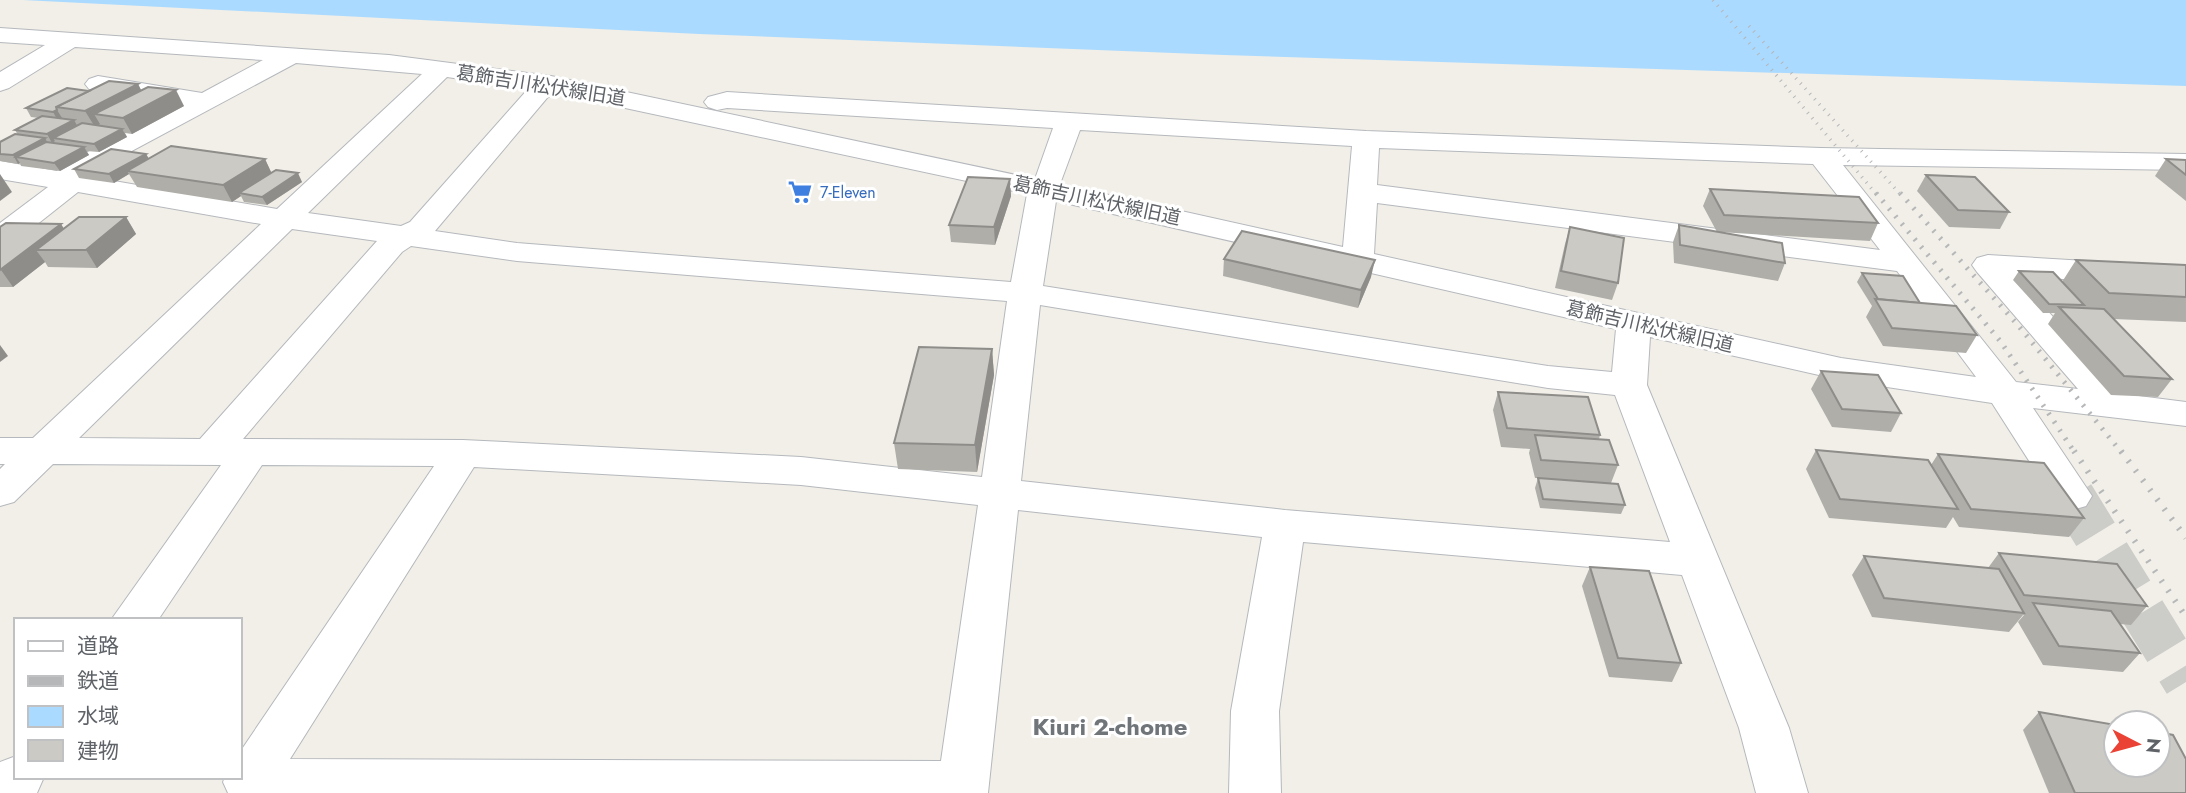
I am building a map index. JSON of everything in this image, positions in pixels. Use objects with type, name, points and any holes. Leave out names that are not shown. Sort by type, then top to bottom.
[{"type":"street","name":"葛飾吉川松伏線旧道","points":[[0,35],[389,62],[551,84],[1043,188],[1841,369],[2006,393],[2186,414]]},
{"type":"street","points":[[0,83],[72,40]]},
{"type":"street","points":[[0,238],[63,182],[207,99],[292,55]]},
{"type":"street","points":[[0,492],[441,69]]},
{"type":"street","points":[[99,84],[207,99]]},
{"type":"street","points":[[210,452],[391,245],[421,228],[538,93],[551,84]]},
{"type":"street","points":[[699,114],[714,102],[727,100],[1366,139],[1821,156],[2186,162]]},
{"type":"street","points":[[463,453],[248,782],[962,788],[1025,293],[1043,188],[1051,176],[1069,121]]},
{"type":"street","points":[[1358,258],[1366,139]]},
{"type":"street","points":[[0,170],[284,219],[517,252],[1025,293],[1548,377],[1629,385]]},
{"type":"street","points":[[1363,194],[1386,194],[1907,263],[2006,393],[2072,496]]},
{"type":"street","points":[[2113,406],[1988,265],[2186,277]]},
{"type":"street","points":[[1634,322],[1629,385],[1763,728],[1782,793]]},
{"type":"street","points":[[0,451],[463,453],[801,471],[1285,525],[1700,561]]},
{"type":"street","points":[[134,618],[251,452]]},
{"type":"street","points":[[1255,793],[1255,711],[1285,525]]},
{"type":"lane","points":[[1821,156],[1907,263]]},
{"type":"water","points":[[23,0],[2186,0],[2186,86],[1224,55],[699,34]]},
{"type":"building","points":[[109,81],[138,84],[85,111],[56,107]]},
{"type":"building","points":[[148,87],[176,90],[123,118],[94,114]]},
{"type":"building","points":[[67,88],[89,91],[56,107],[57,110],[53,112],[26,108]]},
{"type":"building","points":[[42,116],[74,120],[47,134],[15,130]]},
{"type":"building","points":[[82,123],[122,129],[94,144],[53,138]]},
{"type":"building","points":[[15,134],[45,138],[13,155],[0,154],[0,142]]},
{"type":"building","points":[[46,142],[84,147],[54,163],[16,157]]},
{"type":"building","points":[[171,146],[265,159],[223,185],[127,171]]},
{"type":"building","points":[[111,149],[146,154],[109,174],[74,169]]},
{"type":"building","points":[[2166,159],[2186,160],[2186,175]]},
{"type":"building","points":[[276,170],[298,173],[262,197],[239,193]]},
{"type":"building","points":[[1926,175],[1975,177],[2009,212],[1958,210]]},
{"type":"building","points":[[968,177],[1010,179],[994,227],[949,225]]},
{"type":"building","points":[[1710,189],[1859,197],[1878,223],[1724,215]]},
{"type":"building","points":[[79,217],[126,217],[86,250],[36,250]]},
{"type":"building","points":[[6,223],[61,224],[0,270],[0,227]]},
{"type":"building","points":[[1679,225],[1782,243],[1785,263],[1680,245]]},
{"type":"building","points":[[1570,227],[1624,238],[1618,283],[1561,271]]},
{"type":"building","points":[[1242,231],[1375,260],[1361,290],[1224,259]]},
{"type":"building","points":[[2076,260],[2186,265],[2186,297],[2109,293]]},
{"type":"building","points":[[2019,271],[2053,272],[2084,305],[2049,304]]},
{"type":"building","points":[[1862,273],[1903,276],[1920,303],[1878,299]]},
{"type":"building","points":[[1875,299],[1956,306],[1977,335],[1892,328]]},
{"type":"building","points":[[2059,307],[2104,309],[2172,379],[2124,376]]},
{"type":"building","points":[[919,347],[992,349],[975,445],[894,443]]},
{"type":"building","points":[[1821,371],[1878,375],[1901,413],[1842,409]]},
{"type":"building","points":[[1498,392],[1588,397],[1600,435],[1507,428]]},
{"type":"building","points":[[1535,435],[1609,440],[1618,465],[1541,460]]},
{"type":"building","points":[[1816,450],[1928,460],[1958,509],[1840,499]]},
{"type":"building","points":[[1938,454],[2044,463],[2084,518],[1971,509]]},
{"type":"building","points":[[1538,478],[1618,484],[1625,505],[1543,499]]},
{"type":"building","points":[[1999,553],[2117,564],[2147,606],[2024,595]]},
{"type":"building","points":[[1864,556],[1999,569],[2024,613],[1884,598]]},
{"type":"building","points":[[1590,567],[1649,571],[1681,663],[1618,658]]},
{"type":"building","points":[[2033,603],[2111,611],[2140,653],[2059,646]]},
{"type":"building","points":[[2039,712],[2102,723],[2102,779],[2172,779],[2172,735],[2186,759],[2186,793],[2075,793]]},
{"type":"tunnel","points":[[2072,496],[2186,682]]},
{"type":"railway","points":[[1713,0],[1877,195]]},
{"type":"railway","points":[[1749,26],[1901,195]]},
{"type":"railway","points":[[1876,193],[2001,342],[2075,453]]},
{"type":"railway","points":[[1900,193],[2017,324],[2122,453]]},
{"type":"railway","points":[[2074,451],[2186,617]]},
{"type":"railway","points":[[2121,451],[2186,538]]},
{"type":"place","name":"7-Eleven","points":[[800,192]]},
{"type":"district","name":"Kiuri 2-chome","points":[[1110,727]]}]
